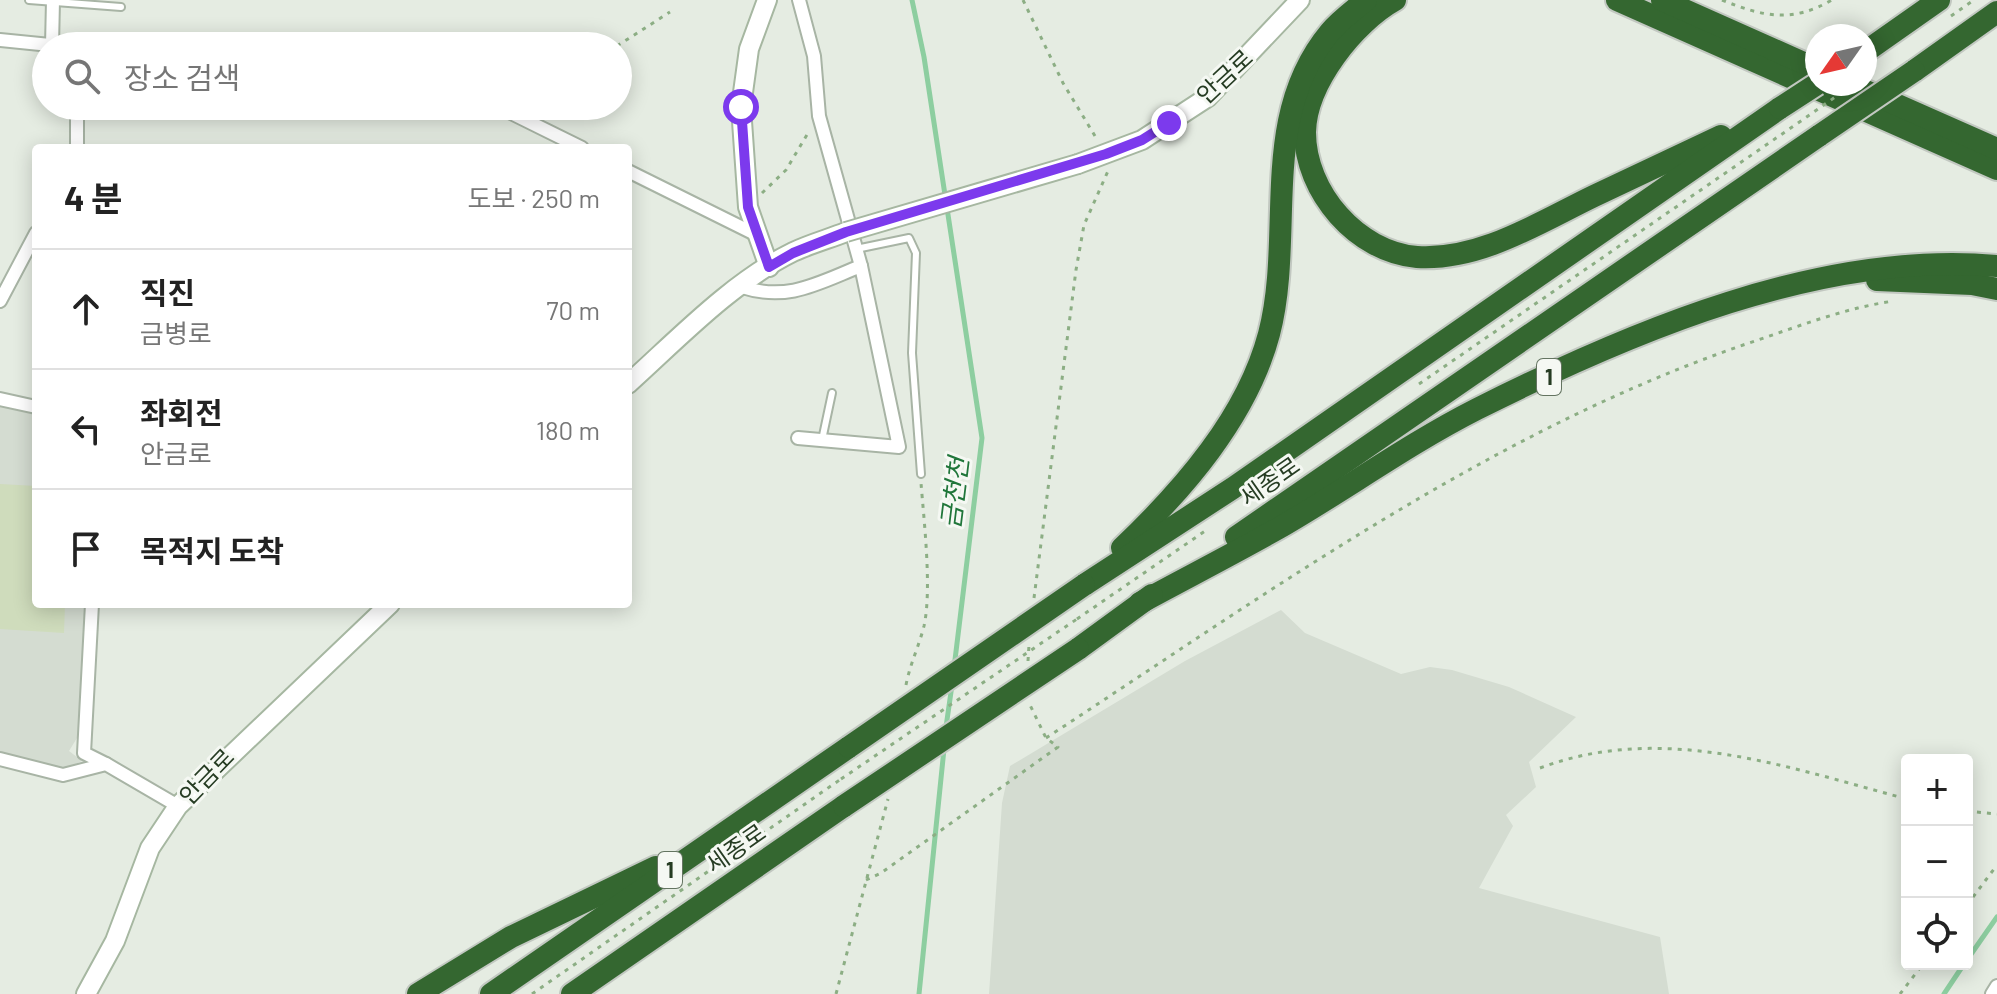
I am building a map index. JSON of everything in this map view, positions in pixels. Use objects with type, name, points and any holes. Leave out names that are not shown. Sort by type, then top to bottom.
[{"type":"highway","name":"1","points":[[1084,585],[1187,480],[1253,379],[1270,333],[1278,278],[1282,167],[1299,90],[1330,31],[1366,0]]},
{"type":"highway","points":[[1395,0],[1347,41],[1327,65],[1305,129],[1308,155],[1332,210],[1378,247],[1417,257],[1459,253],[1508,238],[1780,108]]},
{"type":"highway","points":[[1617,0],[1997,169]]},
{"type":"highway","points":[[1662,0],[1805,64]]},
{"type":"highway","points":[[1877,43],[1939,0]]},
{"type":"highway","name":"세종로","points":[[572,994],[1078,649],[1140,603],[1997,12]]},
{"type":"highway","name":"세종로","points":[[491,994],[1084,585],[1246,479],[1805,92]]},
{"type":"highway","points":[[1877,95],[1997,149]]},
{"type":"highway","name":"1","points":[[1140,603],[1279,527],[1475,410],[1649,333],[1725,306],[1820,279],[1896,266],[1997,266]]},
{"type":"highway","points":[[1820,279],[1932,282],[1997,289]]},
{"type":"highway","points":[[418,994],[511,937],[721,835]]},
{"type":"street","points":[[767,0],[749,49],[741,107],[748,207],[769,267]]},
{"type":"street","points":[[798,438],[899,447],[861,266],[819,116],[814,56],[799,0]]},
{"type":"street","name":"안금로","points":[[632,380],[695,323],[769,267],[793,253],[846,232],[1078,164],[1142,140],[1208,97],[1300,0]]},
{"type":"street","points":[[51,32],[52,1]]},
{"type":"street","points":[[0,40],[32,43]]},
{"type":"street","points":[[77,120],[77,144]]},
{"type":"street","points":[[525,120],[574,144]]},
{"type":"street","points":[[632,173],[759,236]]},
{"type":"street","points":[[0,301],[32,241]]},
{"type":"street","points":[[742,287],[763,294],[789,294],[861,266]]},
{"type":"street","points":[[0,399],[32,406]]},
{"type":"street","points":[[92,608],[84,753],[178,806]]},
{"type":"street","name":"안금로","points":[[86,994],[115,941],[150,848],[178,806],[386,608]]},
{"type":"street","points":[[0,759],[63,775],[106,764]]},
{"type":"street","points":[[1992,994],[1997,986]]},
{"type":"lane","points":[[29,0],[121,7]]},
{"type":"lane","points":[[856,249],[909,238],[916,253],[912,353],[921,474]]},
{"type":"lane","points":[[822,440],[832,393]]},
{"type":"path","points":[[1023,0],[1063,83],[1106,154],[1109,175],[1084,225],[1076,270],[1033,606]]},
{"type":"path","points":[[1722,0],[1756,14],[1798,16],[1832,0]]},
{"type":"path","points":[[632,36],[670,12]]},
{"type":"path","points":[[1410,390],[1835,96]]},
{"type":"path","points":[[748,207],[786,170],[819,116]]},
{"type":"path","points":[[1046,738],[1386,518],[1498,452],[1587,406],[1682,366],[1858,306],[1899,300]]},
{"type":"path","name":"1","points":[[532,994],[1218,522]]},
{"type":"path","points":[[1028,663],[1030,635]]},
{"type":"path","points":[[866,880],[881,873],[1058,747],[1046,738],[1030,711],[1029,700]]},
{"type":"path","points":[[1540,768],[1578,753],[1625,747],[1684,749],[1731,755],[1901,798]]},
{"type":"path","points":[[1973,812],[1997,814]]},
{"type":"path","points":[[1972,898],[1997,865]]},
{"type":"path","points":[[1900,994],[1918,970]]},
{"type":"shaded area","points":[[0,406],[32,414],[32,608],[86,608],[80,733],[69,751],[82,761],[63,770],[0,755]]},
{"type":"shaded area","points":[[1281,610],[1305,633],[1401,674],[1430,667],[1452,670],[1509,687],[1576,717],[1529,762],[1536,787],[1506,815],[1513,826],[1479,888],[1660,937],[1669,994],[989,994],[1002,803],[1010,766],[1185,661]]},
{"type":"green space","points":[[0,484],[32,486],[32,608],[65,608],[64,633],[0,629]]},
{"type":"waterway","name":"금천천","points":[[912,0],[924,57],[982,438],[954,668]]},
{"type":"waterway","name":"금천천","points":[[946,727],[952,685]]},
{"type":"waterway","name":"금천천","points":[[919,994],[944,749]]},
{"type":"waterway","points":[[1973,951],[1997,917]]},
{"type":"waterway","points":[[1944,994],[1960,970]]},
{"type":"route","points":[[741,107],[748,207],[769,267],[793,253],[846,232],[1106,154],[1142,140],[1169,123]]}]
